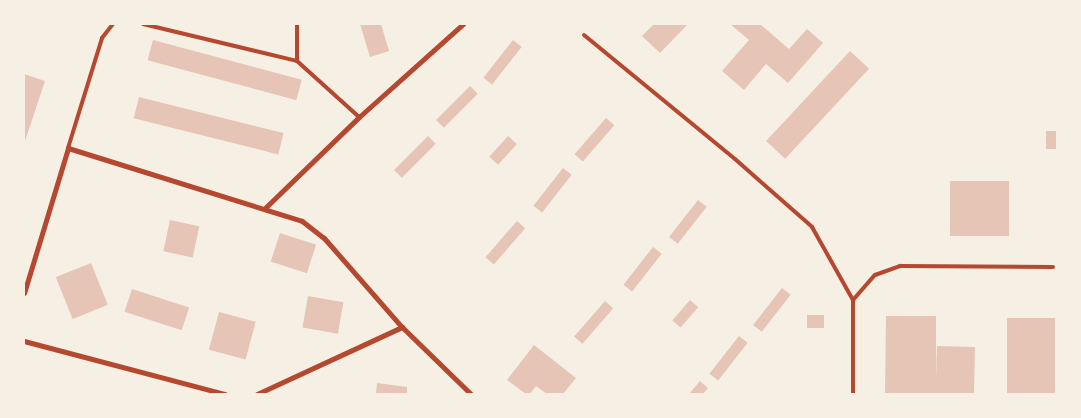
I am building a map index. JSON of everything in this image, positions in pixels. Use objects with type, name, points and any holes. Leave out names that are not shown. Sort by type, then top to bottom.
[{"type":"street","points":[[265,208],[359,117],[457,26],[462,24]]},
{"type":"street","points":[[24,293],[68,148],[302,221],[319,233],[402,327],[471,394]]},
{"type":"street","points":[[257,394],[402,327]]},
{"type":"street","points":[[24,341],[225,394]]},
{"type":"lane","points":[[68,148],[102,38],[113,24]]},
{"type":"lane","points":[[143,24],[296,61],[359,117]]},
{"type":"lane","points":[[296,61],[297,24]]},
{"type":"lane","points":[[584,35],[793,208],[826,248],[853,300],[853,394]]},
{"type":"lane","points":[[853,300],[875,275],[900,266],[1053,267]]},
{"type":"building","points":[[360,24],[381,24],[389,51],[370,57]]},
{"type":"building","points":[[654,24],[688,24],[660,53],[642,36]]},
{"type":"building","points":[[730,24],[760,24],[789,49],[807,29],[823,43],[788,83],[766,64],[744,90],[722,71],[749,40]]},
{"type":"building","points":[[153,40],[302,80],[296,100],[148,60]]},
{"type":"building","points":[[513,40],[522,47],[492,85],[483,78]]},
{"type":"building","points":[[850,51],[869,69],[785,159],[766,141]]},
{"type":"building","points":[[24,74],[45,81],[24,144]]},
{"type":"building","points":[[470,86],[478,94],[444,128],[436,120]]},
{"type":"building","points":[[139,97],[284,133],[278,154],[134,118]]},
{"type":"building","points":[[606,118],[614,125],[583,161],[575,154]]},
{"type":"building","points":[[1046,131],[1057,131],[1057,149],[1046,149]]},
{"type":"building","points":[[428,136],[436,144],[402,178],[394,170]]},
{"type":"building","points":[[508,136],[517,144],[498,165],[489,157]]},
{"type":"building","points":[[563,168],[572,175],[542,213],[533,206]]},
{"type":"building","points":[[950,181],[1009,181],[1009,236],[950,236]]},
{"type":"building","points":[[698,200],[707,207],[678,244],[669,237]]},
{"type":"building","points":[[170,220],[199,226],[193,258],[163,251]]},
{"type":"building","points":[[517,221],[525,228],[494,264],[486,257]]},
{"type":"building","points":[[280,233],[316,245],[307,273],[271,262]]},
{"type":"building","points":[[653,247],[662,254],[632,292],[623,285]]},
{"type":"building","points":[[91,263],[108,305],[73,319],[56,277]]},
{"type":"building","points":[[782,288],[791,295],[762,332],[753,325]]},
{"type":"building","points":[[132,289],[189,308],[182,330],[125,312]]},
{"type":"building","points":[[308,296],[343,302],[338,334],[302,328]]},
{"type":"building","points":[[690,300],[698,307],[681,328],[672,320]]},
{"type":"building","points":[[605,301],[613,308],[582,344],[574,336]]},
{"type":"building","points":[[219,312],[256,322],[246,360],[209,350]]},
{"type":"building","points":[[807,315],[824,315],[824,328],[807,328]]},
{"type":"building","points":[[886,316],[936,316],[936,377],[937,346],[975,347],[974,393],[885,394]]},
{"type":"building","points":[[1007,318],[1055,318],[1055,394],[1007,394]]},
{"type":"building","points":[[739,336],[748,343],[718,381],[709,374]]},
{"type":"building","points":[[534,345],[576,378],[563,394],[547,394],[536,386],[530,394],[526,394],[507,380]]},
{"type":"building","points":[[700,381],[708,388],[703,394],[689,394]]},
{"type":"building","points":[[377,383],[407,387],[407,394],[376,394]]}]
